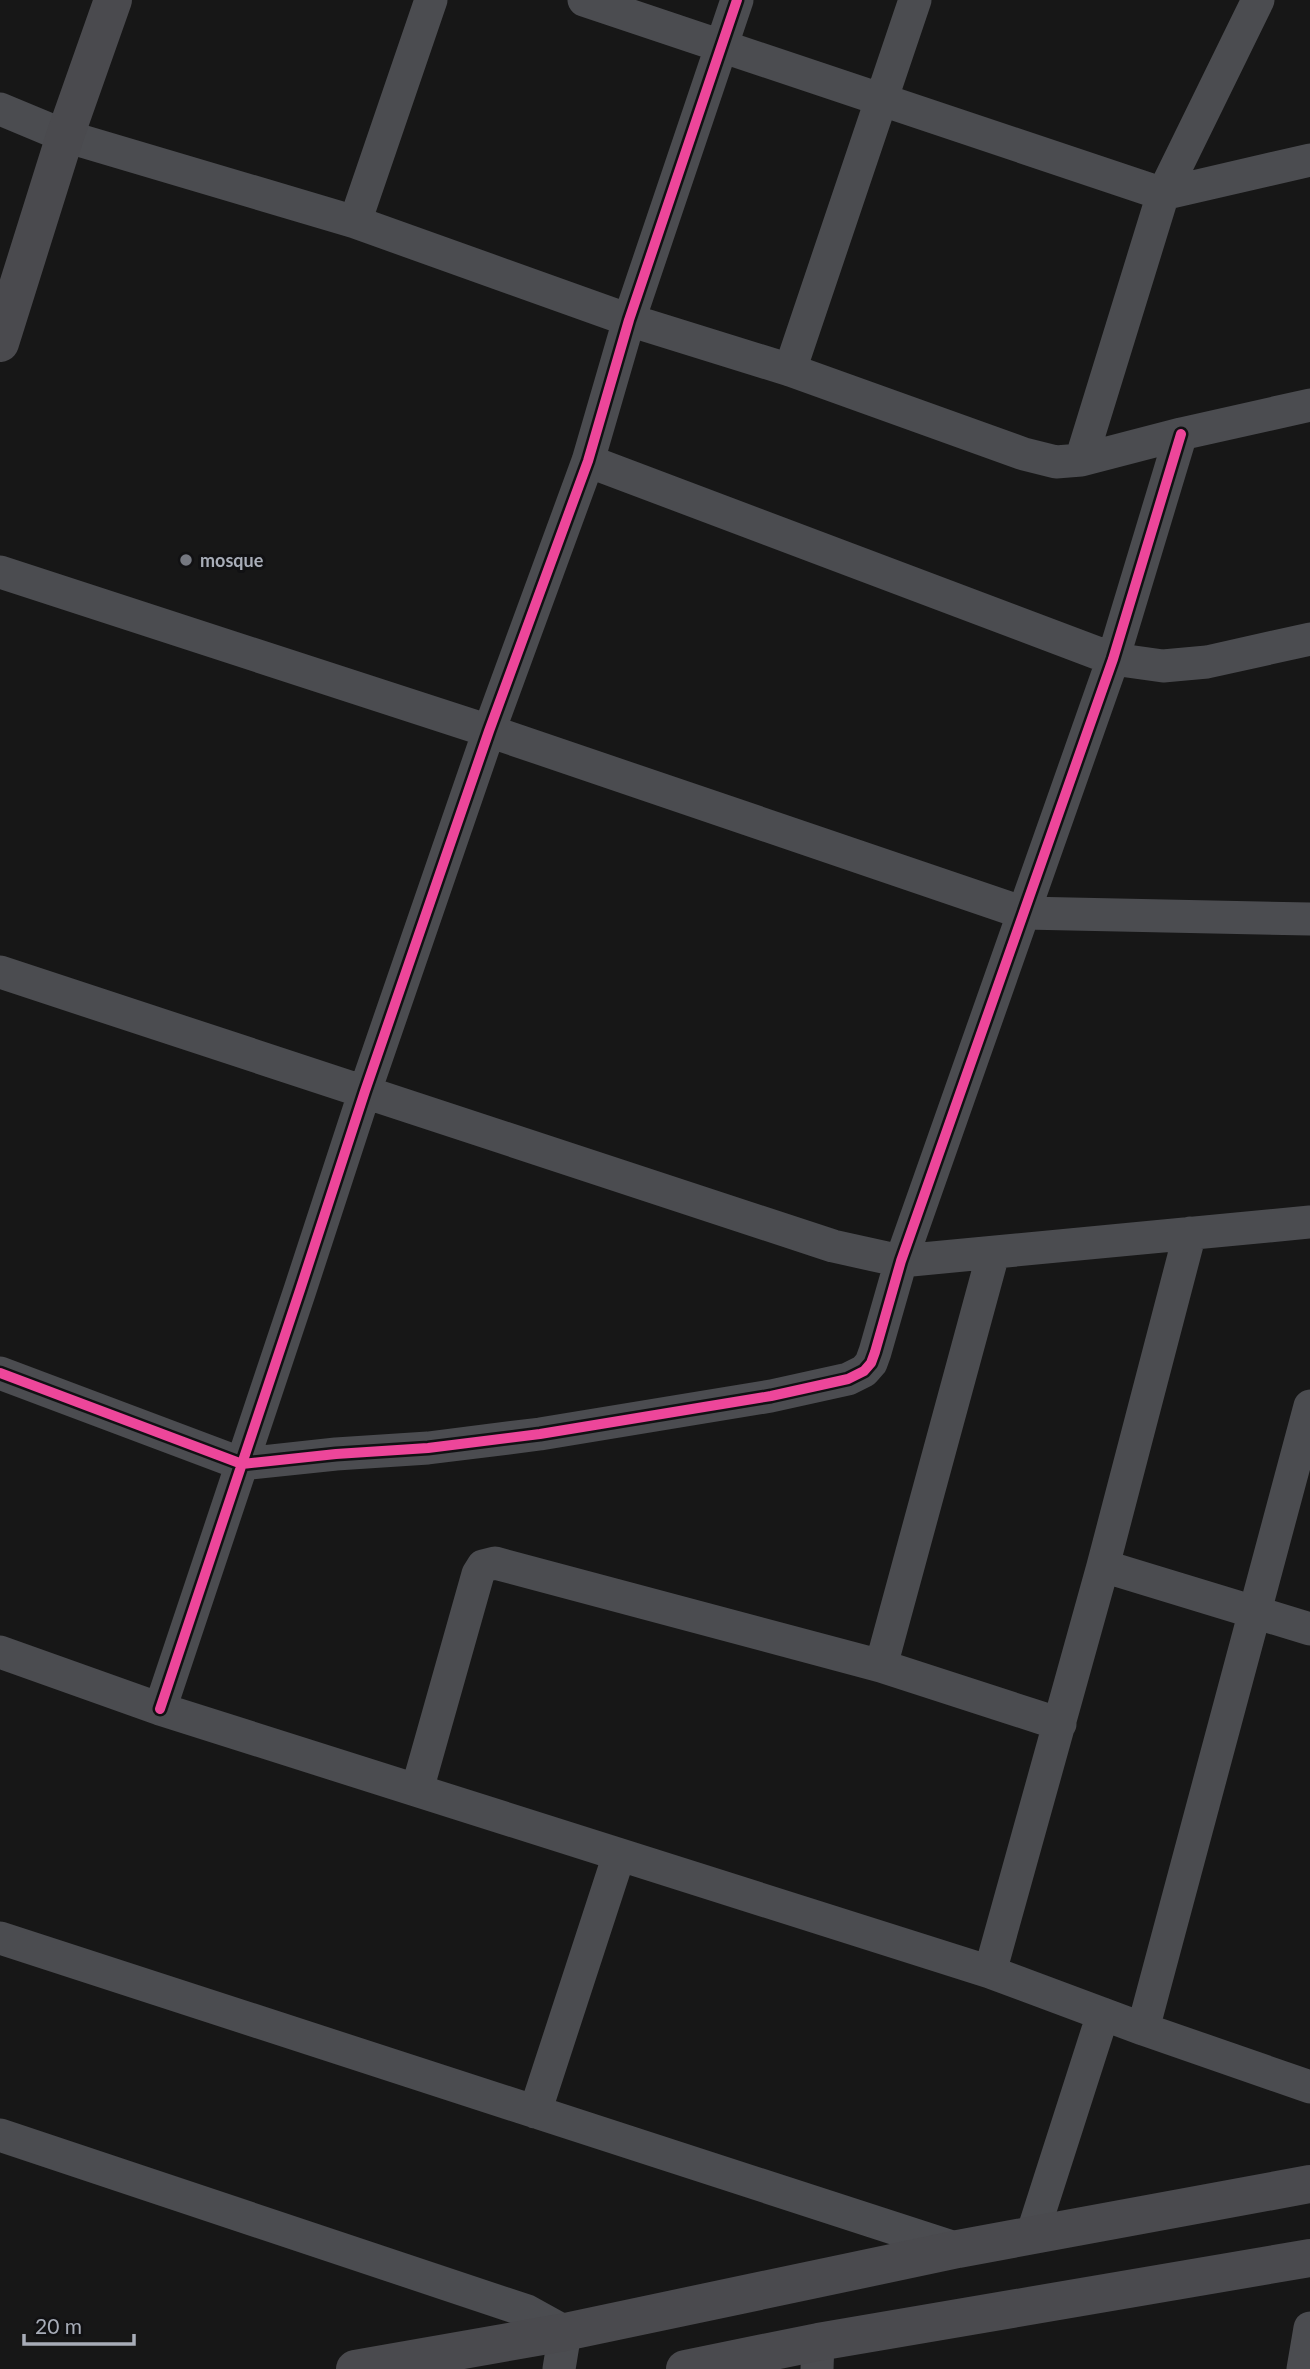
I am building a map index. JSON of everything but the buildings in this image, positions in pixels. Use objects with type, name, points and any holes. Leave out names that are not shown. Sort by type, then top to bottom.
[{"type":"main road","points":[[0,343],[65,136],[113,0]]},
{"type":"main road","points":[[355,2369],[565,2332],[958,2249],[1310,2184]]},
{"type":"main road","points":[[685,2369],[818,2355],[1310,2258]]},
{"type":"street","points":[[355,222],[431,0]]},
{"type":"street","points":[[584,0],[1163,194],[1310,160]]},
{"type":"street","points":[[160,1709],[365,1091],[489,731],[588,461],[629,320],[737,0]]},
{"type":"street","points":[[790,370],[915,0]]},
{"type":"street","points":[[1081,460],[1163,194],[1258,0]]},
{"type":"street","points":[[0,108],[65,136],[355,222],[629,320],[790,370],[1024,454],[1056,462],[1081,460],[1310,405]]},
{"type":"street","points":[[0,1373],[242,1464],[428,1448],[540,1434],[771,1396],[848,1378],[864,1371],[871,1363],[901,1261],[1113,659],[1181,434]]},
{"type":"street","points":[[588,461],[1113,659],[1163,666],[1207,662],[1310,639]]},
{"type":"street","points":[[0,572],[489,731],[1024,913],[1310,919]]},
{"type":"street","points":[[0,972],[832,1246],[901,1261],[1310,1222]]},
{"type":"street","points":[[990,1972],[1104,1566],[1191,1233]]},
{"type":"street","points":[[881,1666],[993,1254]]},
{"type":"street","points":[[1143,2029],[1310,1406]]},
{"type":"street","points":[[417,1790],[478,1574],[488,1563],[512,1566],[881,1666],[1060,1724]]},
{"type":"street","points":[[1104,1566],[1310,1629]]},
{"type":"street","points":[[0,1652],[160,1709],[990,1972],[1310,2087]]},
{"type":"street","points":[[535,2112],[620,1855]]},
{"type":"street","points":[[0,1938],[958,2249]]},
{"type":"street","points":[[1032,2235],[1103,2014]]},
{"type":"street","points":[[0,2135],[527,2311],[565,2332],[559,2369]]},
{"type":"cycle path","points":[[160,1709],[365,1091],[489,731],[588,461],[629,320],[737,0]]},
{"type":"cycle path","points":[[0,1373],[242,1464],[428,1448],[540,1434],[771,1396],[848,1379],[864,1371],[875,1352],[901,1261],[1113,659],[1181,434]]},
{"type":"place","name":"mosque","points":[[186,560]]}]
